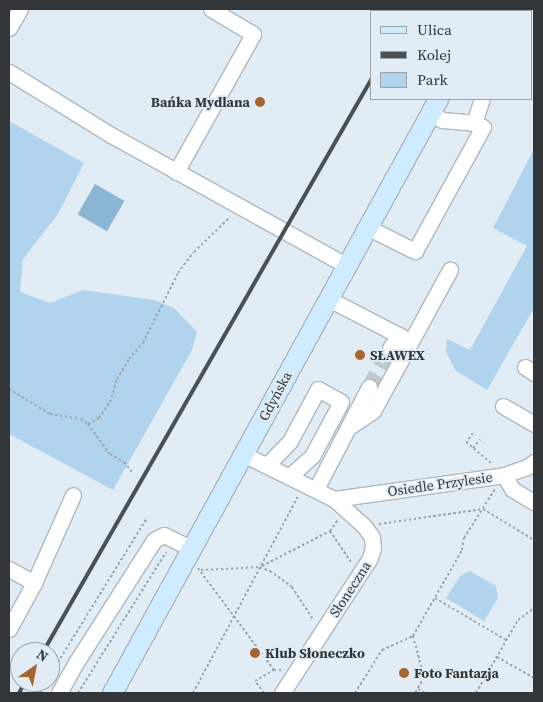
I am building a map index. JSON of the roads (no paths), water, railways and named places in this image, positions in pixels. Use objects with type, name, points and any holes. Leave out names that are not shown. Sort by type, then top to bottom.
[{"type":"main road","name":"Gdyńska","points":[[112,693],[192,557],[327,298],[434,106]]},
{"type":"street","points":[[9,28],[20,9]]},
{"type":"street","points":[[176,172],[253,34],[211,9]]},
{"type":"street","points":[[9,72],[111,135],[346,266]]},
{"type":"street","points":[[474,123],[482,100]]},
{"type":"street","points":[[367,227],[415,251],[483,127],[474,123],[442,120],[434,106]]},
{"type":"street","points":[[349,426],[373,411],[405,338],[450,270]]},
{"type":"street","points":[[327,298],[405,338]]},
{"type":"street","points":[[390,348],[405,338]]},
{"type":"street","points":[[309,490],[349,426],[369,387]]},
{"type":"street","points":[[267,466],[290,441],[318,389],[341,402],[312,456],[290,476]]},
{"type":"street","points":[[503,406],[534,424]]},
{"type":"street","name":"Słoneczna","points":[[244,454],[290,476],[309,490],[334,499],[364,526],[372,537],[374,548],[370,558],[282,693]]},
{"type":"street","points":[[504,475],[532,461]]},
{"type":"street","name":"Osiedle Przylesie","points":[[334,499],[504,475],[512,489],[534,502]]},
{"type":"street","points":[[9,628],[34,583],[73,495]]},
{"type":"street","points":[[59,693],[77,661],[154,540],[164,535],[192,557]]},
{"type":"street","points":[[9,569],[34,583]]},
{"type":"tunnel","points":[[369,387],[390,348]]},
{"type":"railway","points":[[49,642],[370,81]]},
{"type":"place","name":"Bańka Mydlana","points":[[260,102]]},
{"type":"place","name":"SŁAWEX","points":[[360,355]]},
{"type":"place","name":"Klub Słoneczko","points":[[255,653]]},
{"type":"place","name":"Foto Fantazja","points":[[404,673]]}]
